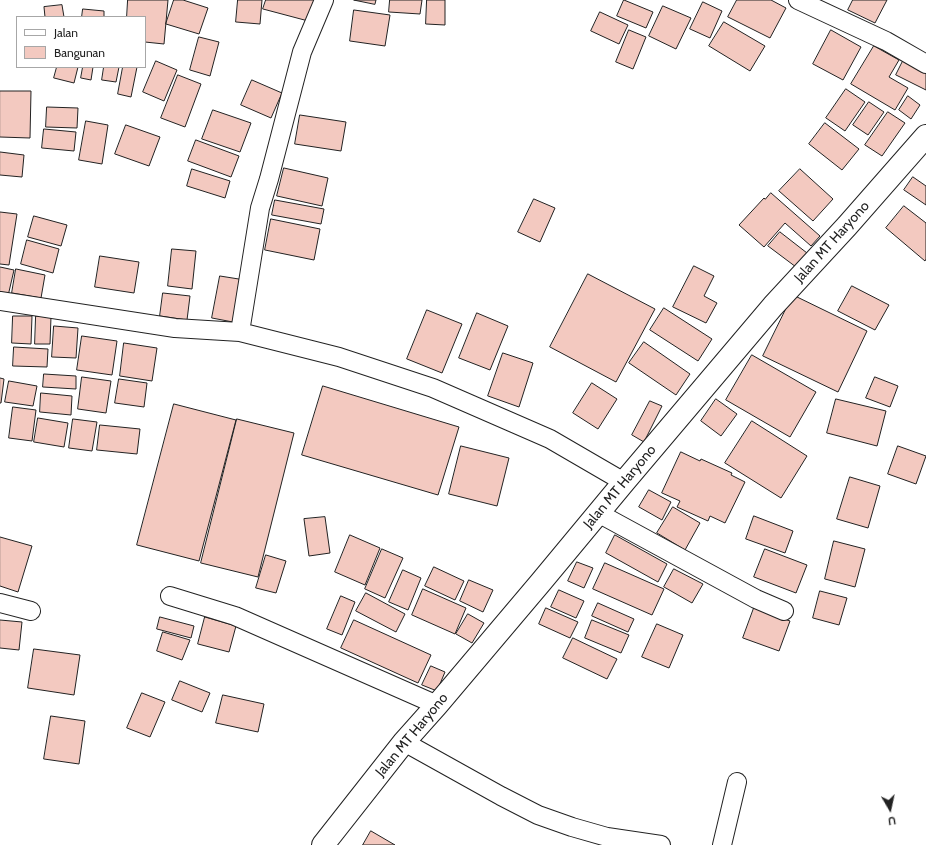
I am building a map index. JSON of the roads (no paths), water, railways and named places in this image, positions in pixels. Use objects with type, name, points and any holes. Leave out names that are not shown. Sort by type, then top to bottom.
[{"type":"main road","name":"Jalan MT Haryono","points":[[323,845],[404,742],[542,582],[598,513],[773,306],[847,226],[926,136]]},
{"type":"street","points":[[240,332],[260,208],[302,52],[324,0]]},
{"type":"street","points":[[798,0],[886,41],[926,64]]},
{"type":"street","points":[[0,301],[175,328],[240,332],[339,357],[433,388],[550,439],[624,482]]},
{"type":"street","points":[[598,513],[756,599],[784,611]]},
{"type":"street","points":[[170,596],[235,616],[437,705]]},
{"type":"street","points":[[0,603],[31,611]]},
{"type":"street","points":[[404,742],[538,815],[572,828],[607,837],[661,845]]},
{"type":"street","points":[[722,845],[737,782]]}]
